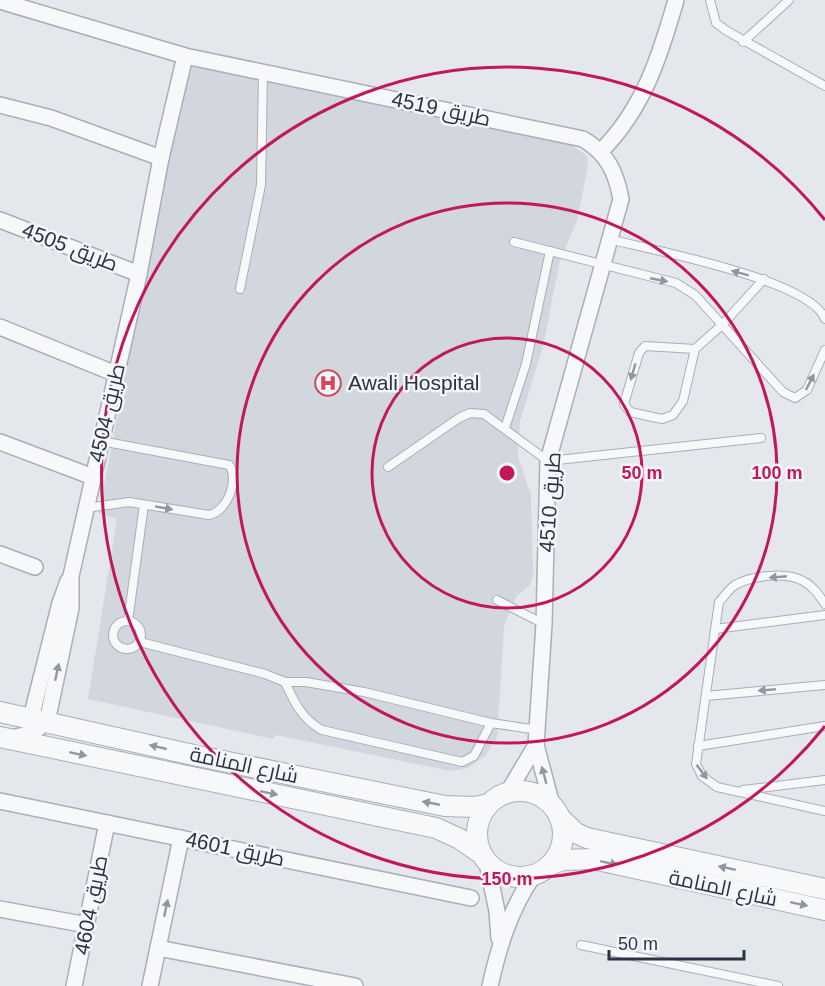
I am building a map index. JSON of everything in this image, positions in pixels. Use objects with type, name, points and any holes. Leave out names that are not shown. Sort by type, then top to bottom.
[{"type":"street","points":[[600,152],[618,135],[640,101],[662,50],[676,0]]},
{"type":"street","name":"طريق 4519","points":[[0,1],[185,56],[583,139],[608,160],[618,179],[621,199],[609,239]]},
{"type":"street","name":"طريق 4504","points":[[37,730],[71,608],[71,576],[185,56]]},
{"type":"street","points":[[0,105],[51,118],[161,158]]},
{"type":"street","name":"طريق 4505","points":[[0,220],[139,274]]},
{"type":"street","name":"طريق 4510","points":[[508,792],[537,738],[544,624],[548,461],[609,239]]},
{"type":"street","points":[[0,327],[116,374]]},
{"type":"street","points":[[0,442],[93,477]]},
{"type":"street","points":[[0,554],[36,567]]},
{"type":"street","name":"شارع المنامة","points":[[0,712],[37,730],[436,828],[460,839],[483,858]]},
{"type":"street","name":"شارع المنامة","points":[[1,737],[37,730],[198,756],[445,806],[474,807],[489,804]]},
{"type":"street","points":[[490,986],[500,944],[513,909],[533,876],[552,864],[560,850],[563,834],[537,738]]},
{"type":"street","points":[[500,944],[497,911],[477,827],[489,804],[508,792],[524,791],[539,795],[556,812]]},
{"type":"street","name":"طريق 4601","points":[[0,801],[471,898]]},
{"type":"street","name":"شارع المنامة","points":[[556,812],[576,833],[587,838],[825,889]]},
{"type":"street","name":"طريق 4604","points":[[74,986],[107,823]]},
{"type":"street","points":[[150,986],[181,838]]},
{"type":"street","points":[[483,858],[508,876],[533,876]]},
{"type":"street","name":"شارع المنامة","points":[[552,864],[563,860],[593,859],[825,910]]},
{"type":"street","points":[[0,909],[87,925]]},
{"type":"street","points":[[158,948],[355,986]]},
{"type":"lane","points":[[710,0],[716,23],[743,42],[825,86]]},
{"type":"lane","points":[[743,42],[789,0]]},
{"type":"lane","points":[[240,289],[261,186],[263,72]]},
{"type":"lane","points":[[609,239],[764,279],[806,298],[822,309],[825,319]]},
{"type":"lane","points":[[514,242],[676,283],[695,295],[783,392],[795,398],[807,390],[825,350]]},
{"type":"lane","points":[[505,429],[526,364],[550,251]]},
{"type":"lane","points":[[695,349],[645,346],[639,353],[624,404],[630,412],[662,419],[673,415],[683,401],[695,349],[722,325],[764,279]]},
{"type":"lane","points":[[388,467],[459,418],[470,413],[484,414],[548,461],[761,438]]},
{"type":"lane","points":[[86,508],[118,502],[215,514],[227,503],[233,471],[224,463],[101,441]]},
{"type":"lane","points":[[128,621],[144,505]]},
{"type":"lane","points":[[825,604],[802,580],[789,576],[750,579],[733,586],[719,602],[696,764],[702,776],[717,787],[825,811]]},
{"type":"lane","points":[[497,600],[544,624]]},
{"type":"lane","points":[[715,629],[825,615]]},
{"type":"lane","points":[[128,621],[138,626],[141,636],[140,642],[132,649],[116,645],[113,640],[114,629],[122,622],[128,621]]},
{"type":"lane","points":[[140,642],[265,674],[285,682],[306,682],[364,692],[491,723],[537,738]]},
{"type":"lane","points":[[285,682],[296,706],[310,723],[322,730],[462,762],[474,756],[491,723]]},
{"type":"lane","points":[[705,696],[825,685]]},
{"type":"lane","points":[[698,746],[825,726]]},
{"type":"lane","points":[[735,791],[825,780]]},
{"type":"lane","points":[[581,945],[778,986]]},
{"type":"shaded area","name":"Awali Hospital","points":[[191,62],[570,144],[587,156],[588,165],[577,221],[560,260],[543,346],[520,421],[518,457],[531,495],[533,575],[530,585],[516,597],[504,626],[497,738],[485,756],[468,768],[450,771],[276,735],[273,739],[88,699],[117,519],[99,513],[183,73]]},
{"type":"place","name":"Awali Hospital","points":[[328,383]]}]
